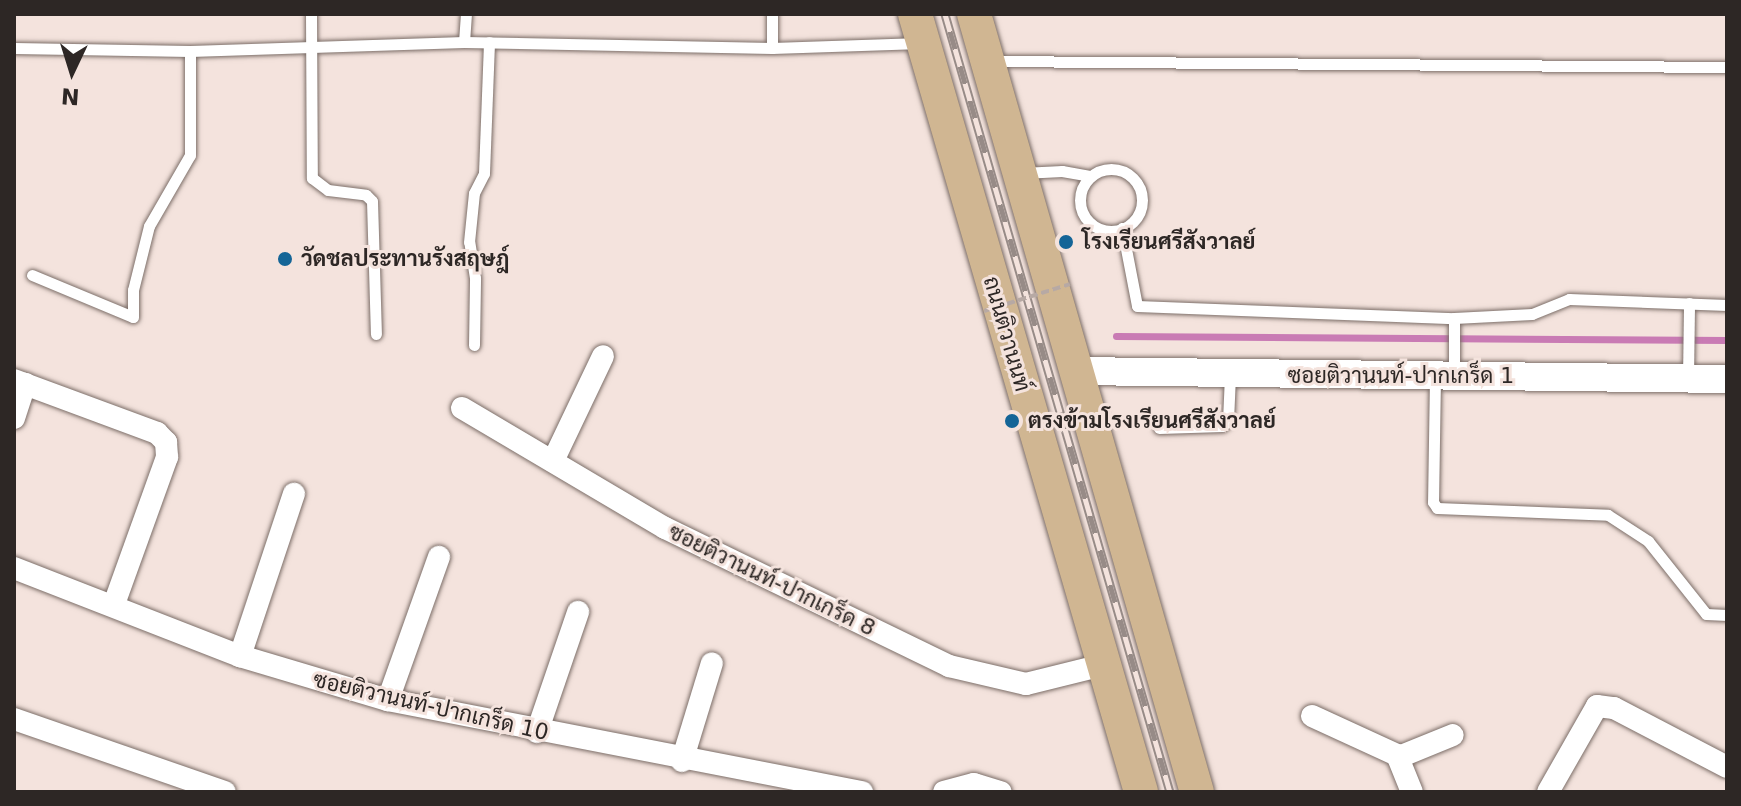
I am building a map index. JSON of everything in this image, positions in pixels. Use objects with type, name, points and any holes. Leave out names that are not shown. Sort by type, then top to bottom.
[{"type":"main road","points":[[919,29],[980,37],[1197,792]]},
{"type":"main road","name":"ถนนติวานนท์","points":[[919,29],[1141,792]]},
{"type":"street","points":[[553,461],[603,356]]},
{"type":"street","name":"ซอยติวานนท์-ปากเกร็ด 1","points":[[1074,371],[1727,379]]},
{"type":"street","points":[[14,418],[20,382],[157,433],[166,442],[167,457],[114,604]]},
{"type":"street","name":"ซอยติวานนท์-ปากเกร็ด 8","points":[[462,408],[665,528],[949,666],[1026,684],[1103,665]]},
{"type":"street","points":[[240,656],[294,494]]},
{"type":"street","points":[[388,700],[439,557]]},
{"type":"street","name":"ซอยติวานนท์-ปากเกร็ด 10","points":[[14,568],[114,604],[240,656],[388,700],[682,761],[862,792]]},
{"type":"street","points":[[537,732],[578,612]]},
{"type":"street","points":[[682,761],[712,663]]},
{"type":"street","points":[[1548,792],[1597,706],[1614,708],[1727,767]]},
{"type":"street","points":[[1312,716],[1399,757],[1412,792]]},
{"type":"street","points":[[14,719],[225,792]]},
{"type":"street","points":[[1399,757],[1453,735]]},
{"type":"street","points":[[944,792],[974,784],[1001,792]]},
{"type":"lane","points":[[311,14],[312,178],[328,190],[366,195],[372,201],[376,334]]},
{"type":"lane","points":[[464,42],[466,14]]},
{"type":"lane","points":[[772,14],[772,48]]},
{"type":"lane","points":[[14,48],[190,51],[489,42],[772,48],[919,29]]},
{"type":"lane","points":[[980,37],[1727,67]]},
{"type":"lane","points":[[474,345],[475,278],[469,242],[474,193],[484,173],[489,42]]},
{"type":"lane","points":[[32,275],[133,317],[133,290],[149,226],[190,155],[190,51]]},
{"type":"lane","points":[[1018,174],[1062,171],[1090,176],[1122,171],[1140,188],[1140,211],[1122,228],[1097,227],[1080,208],[1082,186],[1090,176]]},
{"type":"lane","points":[[1122,228],[1135,305],[1454,318],[1532,314],[1569,299],[1727,305]]},
{"type":"lane","points":[[1688,379],[1689,303]]},
{"type":"lane","points":[[1454,318],[1433,502],[1437,508],[1608,515],[1648,541],[1706,614],[1727,615]]},
{"type":"lane","points":[[1159,428],[1222,426],[1228,421],[1230,375]]},
{"type":"path","points":[[984,311],[1070,284]]},
{"type":"waterway","points":[[1116,336],[1727,340]]},
{"type":"railway","points":[[945,14],[1170,792]]},
{"type":"place","name":"โรงเรียนศรีสังวาลย์","points":[[1066,242]]},
{"type":"place","name":"วัดชลประทานรังสฤษฎ์","points":[[285,259]]},
{"type":"place","name":"ตรงข้ามโรงเรียนศรีสังวาลย์","points":[[1012,421]]}]
